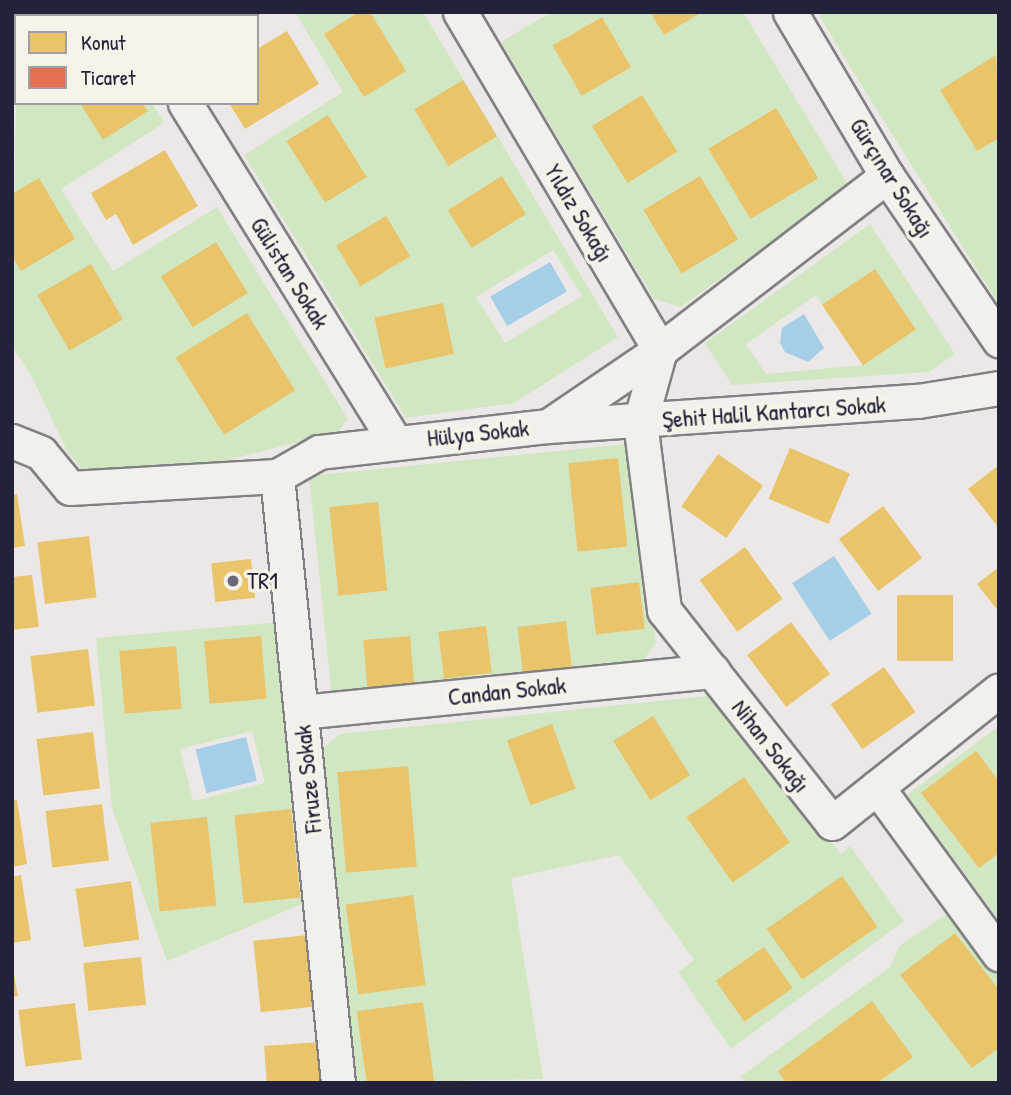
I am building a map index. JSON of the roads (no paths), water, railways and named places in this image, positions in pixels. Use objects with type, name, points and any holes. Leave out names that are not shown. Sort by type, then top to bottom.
[{"type":"street","name":"Yıldız Sokağı","points":[[460,12],[660,350]]},
{"type":"street","name":"Gürçınar Sokağı","points":[[790,12],[887,176],[999,340]]},
{"type":"street","name":"Gülistan Sokak","points":[[186,105],[395,442]]},
{"type":"street","name":"Hülya Sokak","points":[[12,441],[41,453],[70,488],[277,476],[319,452],[548,426],[660,350],[887,176]]},
{"type":"street","points":[[640,422],[660,350]]},
{"type":"street","name":"Şehit Halil Kantarcı Sokak","points":[[548,426],[640,422],[918,401],[999,388]]},
{"type":"street","name":"Nihan Sokağı","points":[[640,422],[664,610],[832,823],[877,787]]},
{"type":"street","name":"Firuze Sokak","points":[[277,476],[338,1083]]},
{"type":"street","name":"Candan Sokak","points":[[301,712],[713,671]]},
{"type":"street","points":[[999,690],[877,787],[999,954]]},
{"type":"water","points":[[550,262],[567,291],[507,326],[490,296]]},
{"type":"water","points":[[804,314],[824,348],[808,362],[785,352],[780,343],[782,328]]},
{"type":"water","points":[[834,556],[872,614],[830,641],[792,583]]},
{"type":"water","points":[[246,737],[257,781],[206,793],[196,750]]},
{"type":"place","name":"TR1","points":[[233,581]]}]
